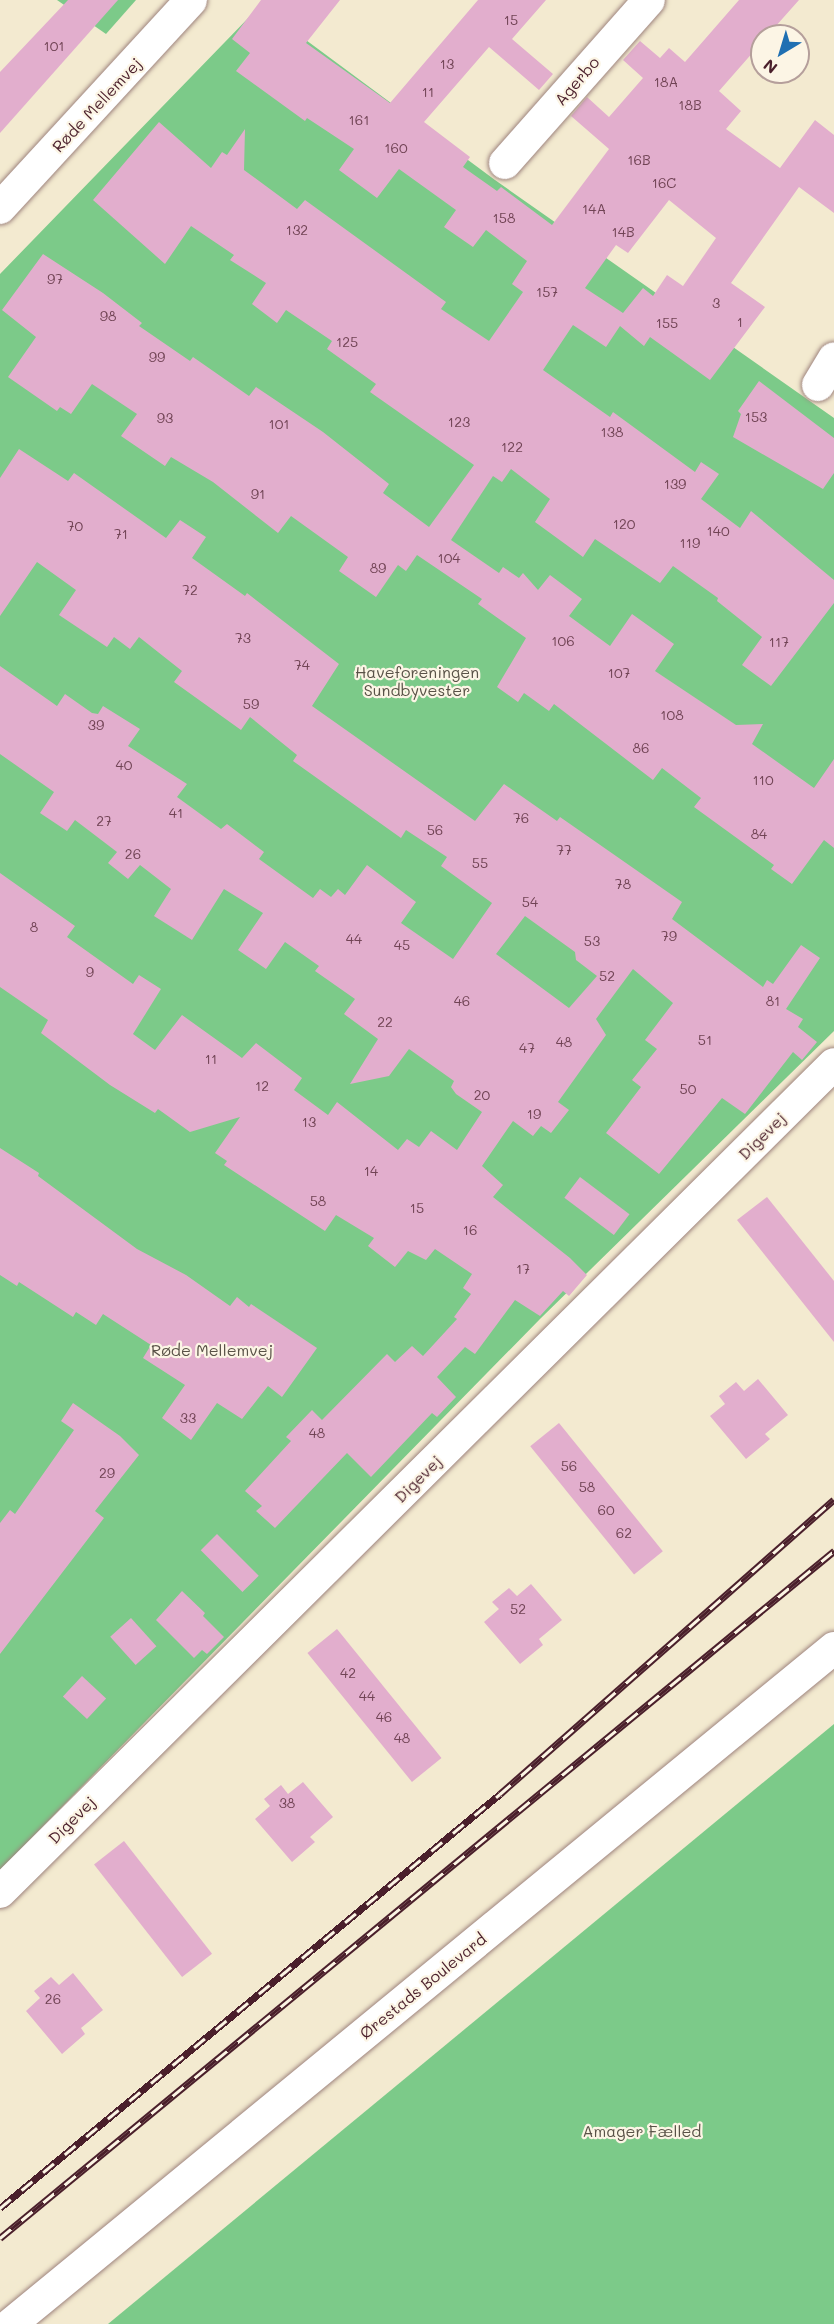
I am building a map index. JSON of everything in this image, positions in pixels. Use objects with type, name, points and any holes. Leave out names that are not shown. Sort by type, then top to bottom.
[{"type":"street","name":"Røde Mellemvej","points":[[0,208],[191,0]]},
{"type":"street","name":"Agerbo","points":[[505,163],[649,0]]},
{"type":"street","points":[[818,385],[834,358]]},
{"type":"street","name":"Digevej","points":[[0,1892],[834,1064]]},
{"type":"street","name":"Ørestads Boulevard","points":[[12,2324],[834,1648]]},
{"type":"green space","points":[[57,0],[136,0],[106,34]]},
{"type":"green space","name":"Haveforeningen Sundbyvester","points":[[260,6],[495,180],[834,418],[834,1031],[540,1319],[0,1870],[0,274]]},
{"type":"green space","name":"Amager Fælled","points":[[834,1724],[834,2324],[108,2324]]},
{"type":"building","points":[[68,0],[118,0],[0,133],[0,72]]},
{"type":"building","points":[[261,0],[340,0],[306,43],[390,103],[478,0],[546,0],[512,39],[553,74],[539,90],[489,47],[424,122],[470,157],[463,167],[497,191],[501,187],[552,225],[609,149],[571,116],[587,97],[609,117],[643,78],[623,60],[640,41],[660,58],[669,48],[685,62],[739,0],[799,0],[778,24],[750,24],[750,56],[719,91],[741,111],[726,129],[780,168],[815,120],[834,135],[834,213],[799,187],[731,283],[765,307],[710,380],[650,337],[644,346],[620,326],[606,347],[573,325],[543,370],[610,417],[613,412],[695,472],[701,462],[719,474],[701,499],[740,528],[751,511],[834,580],[834,603],[771,686],[742,665],[762,637],[717,601],[718,598],[673,566],[660,583],[595,539],[583,557],[535,522],[550,499],[511,469],[502,482],[493,476],[451,540],[499,573],[503,567],[519,578],[523,573],[538,590],[550,575],[582,599],[569,616],[610,646],[632,614],[674,644],[655,671],[736,725],[763,724],[752,744],[814,788],[834,759],[834,848],[824,840],[792,884],[771,869],[774,865],[694,807],[701,798],[662,768],[653,780],[554,704],[549,711],[524,693],[518,702],[497,687],[526,638],[478,604],[482,599],[417,555],[406,571],[398,565],[376,597],[339,571],[348,557],[291,516],[278,533],[213,482],[171,457],[165,466],[121,436],[137,414],[92,384],[71,414],[60,407],[57,411],[8,377],[36,337],[2,310],[43,254],[103,293],[142,323],[139,326],[190,361],[193,357],[249,396],[256,387],[323,432],[389,484],[383,493],[429,527],[474,465],[370,392],[376,384],[327,349],[332,341],[286,310],[277,323],[252,304],[266,283],[230,260],[234,255],[191,226],[165,264],[93,200],[159,122],[211,168],[222,152],[227,155],[245,129],[244,170],[297,209],[305,200],[446,302],[441,309],[489,341],[523,292],[512,284],[527,261],[486,230],[473,247],[444,227],[456,210],[399,169],[377,198],[339,170],[354,149],[307,118],[305,121],[236,71],[250,53],[232,39]],"holes":[[[669,200],[716,238],[683,286],[667,275],[653,296],[643,288],[623,313],[585,288],[616,245],[628,253]]]},
{"type":"building","points":[[759,381],[834,438],[834,473],[823,489],[733,437],[741,414],[738,411]]},
{"type":"building","points":[[19,449],[68,481],[74,473],[166,538],[180,520],[206,537],[192,558],[245,596],[247,593],[339,664],[312,706],[475,821],[504,784],[557,821],[560,817],[682,902],[672,919],[763,987],[767,980],[773,984],[801,945],[820,958],[786,1009],[803,1019],[798,1027],[817,1042],[802,1060],[793,1052],[745,1114],[722,1098],[659,1174],[606,1133],[641,1087],[632,1080],[657,1049],[645,1040],[673,1003],[633,969],[596,1019],[606,1035],[558,1102],[569,1110],[551,1133],[541,1126],[533,1136],[513,1121],[482,1166],[503,1185],[493,1197],[570,1258],[587,1275],[569,1296],[563,1291],[540,1316],[515,1300],[475,1354],[465,1347],[437,1377],[456,1397],[437,1417],[432,1413],[371,1477],[347,1453],[275,1528],[256,1511],[262,1506],[245,1491],[291,1441],[286,1437],[312,1410],[322,1420],[387,1354],[395,1362],[412,1346],[423,1356],[457,1319],[454,1317],[471,1294],[463,1288],[472,1274],[435,1249],[426,1260],[408,1251],[395,1267],[368,1246],[374,1238],[336,1215],[325,1231],[224,1165],[227,1161],[215,1153],[240,1117],[190,1132],[158,1109],[155,1113],[110,1085],[41,1033],[48,1020],[0,987],[0,873],[75,926],[67,937],[133,984],[139,975],[161,989],[133,1034],[155,1050],[182,1015],[242,1058],[256,1043],[302,1078],[294,1090],[328,1115],[337,1102],[398,1150],[407,1139],[419,1147],[431,1131],[457,1150],[482,1112],[456,1094],[451,1087],[454,1081],[409,1049],[389,1076],[350,1084],[378,1039],[344,1014],[355,999],[315,971],[319,966],[285,942],[266,969],[238,950],[263,913],[224,889],[192,940],[154,916],[171,889],[140,865],[128,879],[108,863],[117,852],[75,820],[67,831],[40,813],[54,792],[0,754],[0,666],[57,706],[65,694],[92,713],[98,714],[103,706],[140,729],[128,746],[187,784],[177,797],[221,829],[227,824],[264,852],[259,859],[313,898],[320,889],[331,897],[338,889],[345,895],[367,865],[416,902],[401,923],[453,959],[492,903],[441,866],[447,857],[406,830],[401,838],[293,761],[297,755],[250,717],[241,730],[174,682],[182,671],[139,637],[130,649],[114,637],[107,647],[59,615],[76,590],[37,562],[0,616],[0,478]],"holes":[[[525,916],[575,952],[576,960],[597,976],[569,1008],[496,954]]]},
{"type":"building","points":[[0,1148],[39,1173],[38,1176],[137,1249],[186,1275],[230,1306],[237,1297],[249,1307],[251,1304],[317,1348],[282,1397],[268,1386],[242,1419],[217,1403],[191,1440],[162,1418],[185,1385],[143,1358],[151,1345],[103,1314],[96,1325],[76,1312],[73,1317],[19,1282],[17,1286],[0,1275]]},
{"type":"building","points":[[580,1177],[630,1214],[614,1235],[564,1198]]},
{"type":"building","points":[[767,1197],[834,1281],[834,1342],[737,1220]]},
{"type":"building","points":[[758,1379],[788,1415],[765,1434],[770,1439],[746,1459],[710,1416],[725,1404],[719,1396],[736,1382],[744,1391]]},
{"type":"building","points":[[73,1403],[120,1436],[139,1455],[95,1511],[104,1518],[0,1654],[0,1523],[10,1510],[15,1514],[74,1430],[61,1421]]},
{"type":"building","points":[[559,1423],[663,1551],[634,1575],[530,1446]]},
{"type":"building","points":[[217,1534],[259,1576],[242,1592],[201,1550]]},
{"type":"building","points":[[531,1584],[562,1620],[539,1639],[543,1645],[520,1664],[484,1622],[499,1609],[492,1602],[509,1588],[517,1596]]},
{"type":"building","points":[[182,1591],[205,1613],[203,1616],[224,1637],[207,1654],[202,1650],[194,1658],[156,1620]]},
{"type":"building","points":[[131,1618],[156,1646],[136,1665],[110,1637]]},
{"type":"building","points":[[337,1629],[441,1758],[412,1782],[307,1653]]},
{"type":"building","points":[[82,1676],[106,1699],[87,1719],[63,1696]]},
{"type":"building","points":[[303,1782],[333,1817],[310,1837],[315,1842],[292,1862],[255,1819],[270,1806],[264,1799],[281,1785],[288,1794]]},
{"type":"building","points":[[124,1841],[212,1954],[182,1977],[94,1864]]},
{"type":"building","points":[[73,1973],[103,2010],[81,2028],[85,2034],[62,2054],[26,2011],[40,1998],[34,1991],[51,1977],[59,1985]]},
{"type":"railway","points":[[0,2208],[500,1794],[834,1500]]},
{"type":"railway","points":[[0,2238],[834,1551]]}]
